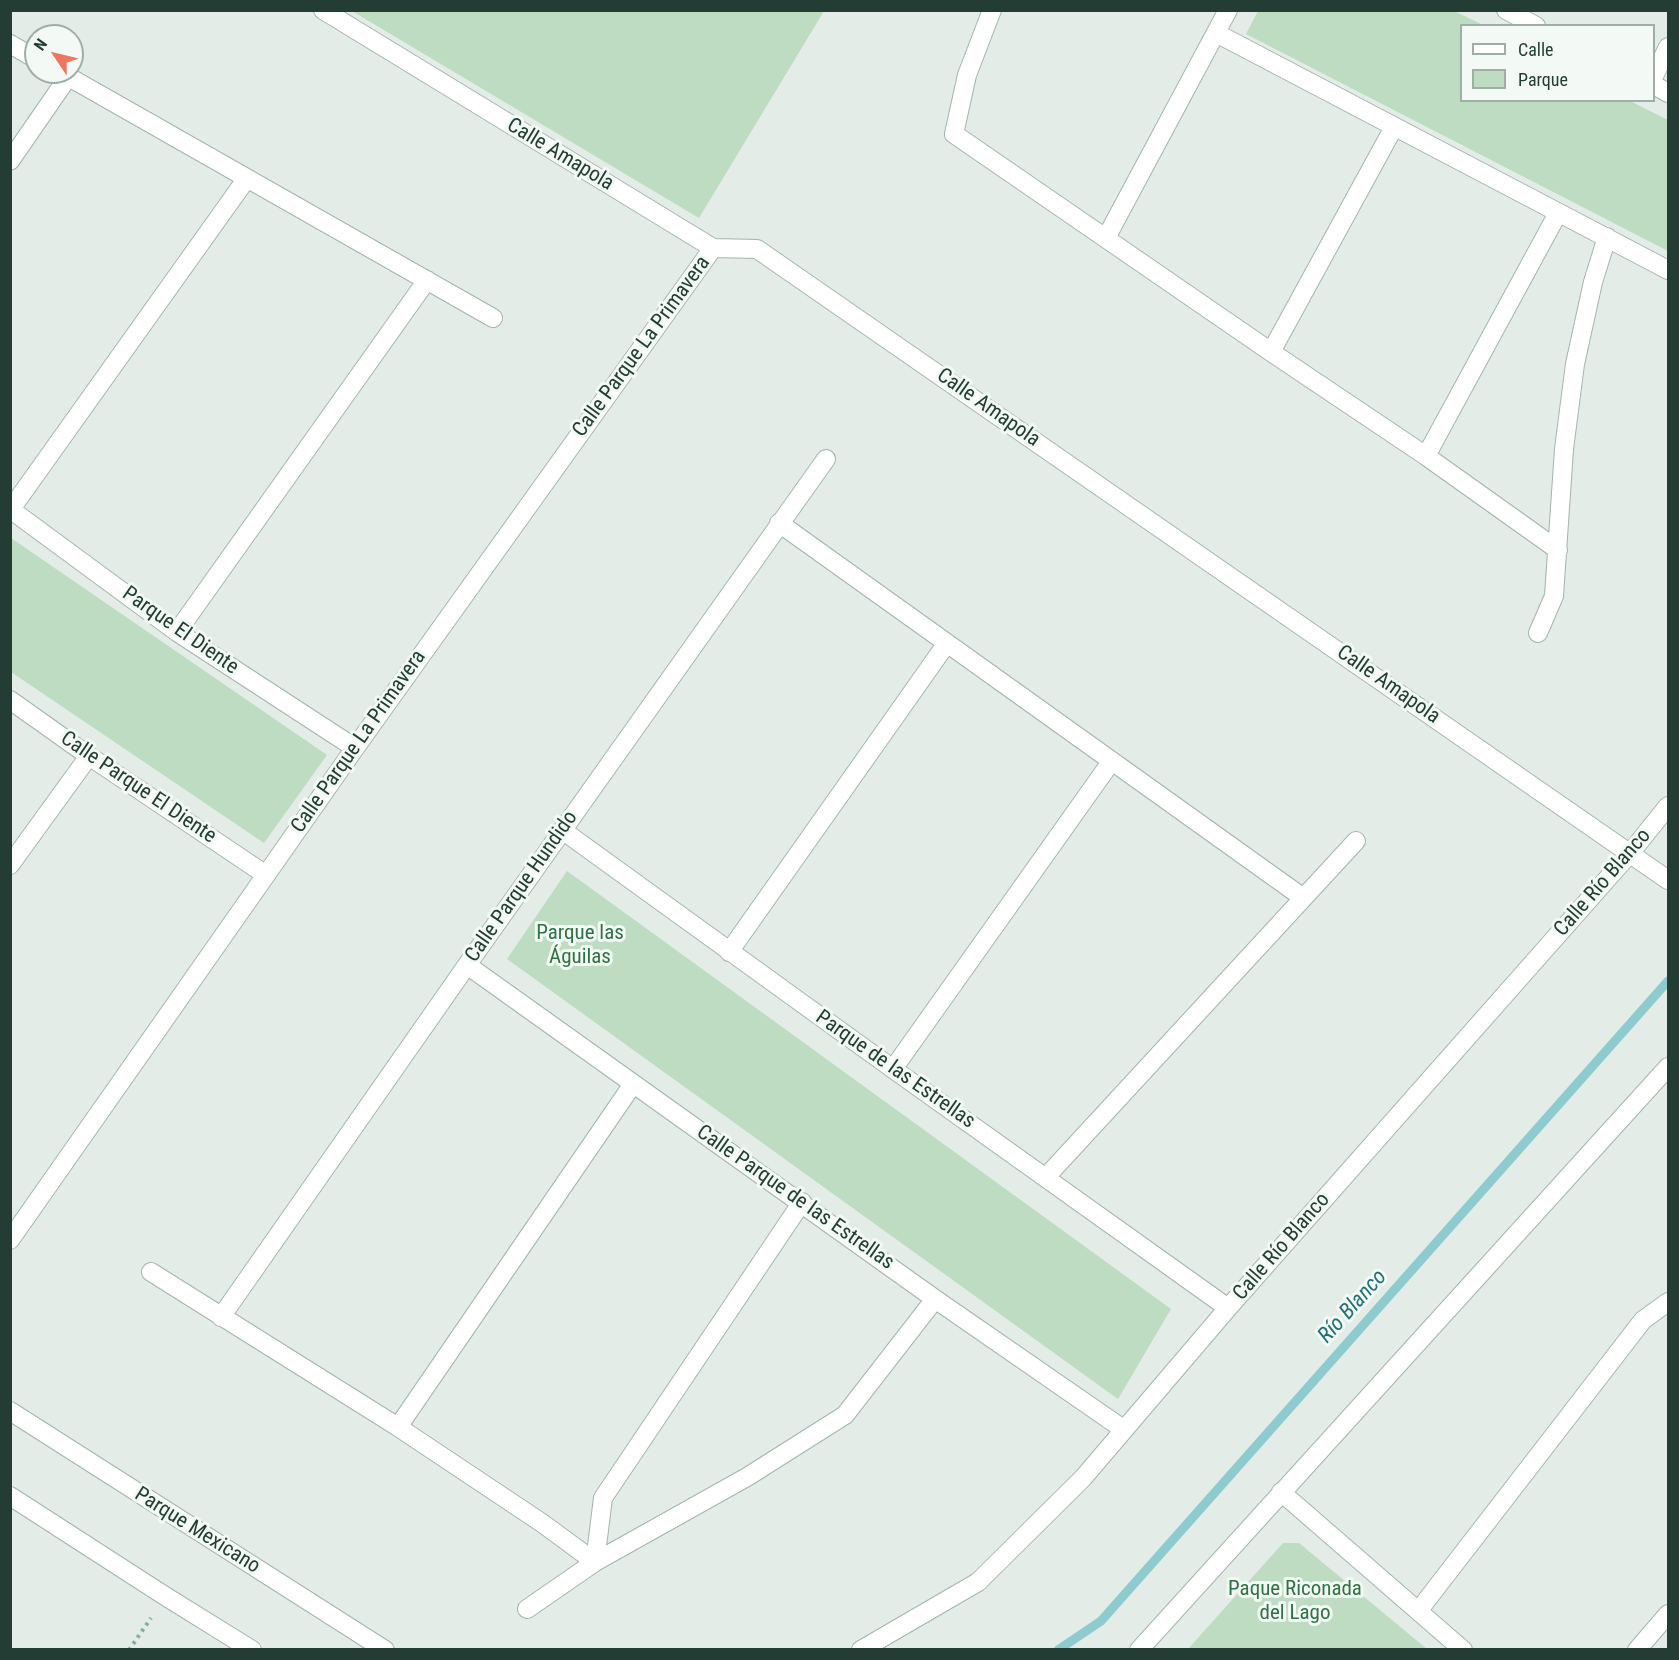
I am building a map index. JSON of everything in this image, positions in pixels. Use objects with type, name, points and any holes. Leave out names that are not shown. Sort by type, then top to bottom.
[{"type":"street","name":"Calle Amapola","points":[[323,10],[713,248],[757,249],[1668,879]]},
{"type":"street","points":[[992,10],[967,75],[954,134],[1270,352],[1426,456],[1558,550]]},
{"type":"street","points":[[1106,238],[1228,10]]},
{"type":"street","points":[[1506,10],[1532,24]]},
{"type":"street","points":[[1216,33],[1668,270]]},
{"type":"street","points":[[10,44],[24,52]]},
{"type":"street","points":[[1655,72],[1668,47]]},
{"type":"street","points":[[10,161],[58,84]]},
{"type":"street","points":[[82,84],[493,318]]},
{"type":"street","points":[[1270,352],[1394,127]]},
{"type":"street","points":[[11,509],[247,178]]},
{"type":"street","points":[[1426,456],[1558,213]]},
{"type":"street","points":[[1538,633],[1554,596],[1564,449],[1575,364],[1593,282],[1607,237]]},
{"type":"street","name":"Calle Parque La Primavera","points":[[10,1240],[355,748],[713,248]]},
{"type":"street","points":[[177,632],[427,280]]},
{"type":"street","name":"Calle Parque Hundido","points":[[221,1317],[562,830],[826,459]]},
{"type":"street","name":"Parque El Diente","points":[[11,509],[177,632],[355,748]]},
{"type":"street","points":[[779,523],[1302,897]]},
{"type":"street","points":[[729,952],[947,643]]},
{"type":"street","name":"Calle Parque El Diente","points":[[10,700],[89,756],[266,874]]},
{"type":"street","points":[[10,866],[89,756]]},
{"type":"street","points":[[893,1069],[1111,762]]},
{"type":"street","name":"Calle Río Blanco","points":[[861,1650],[978,1582],[1083,1478],[1228,1308],[1631,852],[1668,806]]},
{"type":"street","name":"Parque de las Estrellas","points":[[562,830],[1228,1308]]},
{"type":"street","points":[[1046,1177],[1356,841]]},
{"type":"street","name":"Calle Parque de las Estrellas","points":[[467,965],[935,1299],[1124,1429]]},
{"type":"street","points":[[1139,1650],[1668,1067]]},
{"type":"street","points":[[398,1427],[633,1083]]},
{"type":"street","points":[[595,1562],[603,1498],[802,1202]]},
{"type":"street","points":[[151,1272],[398,1427],[542,1523],[595,1562]]},
{"type":"street","points":[[527,1609],[595,1562],[747,1477],[845,1415],[935,1299]]},
{"type":"street","points":[[1419,1610],[1643,1320],[1668,1302]]},
{"type":"street","name":"Parque Mexicano","points":[[10,1411],[385,1650]]},
{"type":"street","points":[[1281,1492],[1463,1650]]},
{"type":"street","points":[[10,1496],[252,1650]]},
{"type":"street","points":[[1637,1650],[1668,1614]]},
{"type":"path","points":[[129,1650],[150,1618]]},
{"type":"green space","points":[[352,11],[824,11],[699,218]]},
{"type":"green space","points":[[1258,11],[1454,11],[1481,24],[1460,24],[1460,102],[1632,102],[1668,120],[1668,251],[1246,34]]},
{"type":"green space","points":[[11,538],[327,755],[264,843],[11,672]]},
{"type":"green space","name":"Parque las Águilas","points":[[567,871],[1171,1309],[1118,1399],[507,959]]},
{"type":"green space","name":"Paque Riconada del Lago","points":[[1283,1543],[1299,1543],[1427,1649],[1188,1649]]},
{"type":"waterway","name":"Río Blanco","points":[[1058,1650],[1101,1621],[1668,981]]}]
